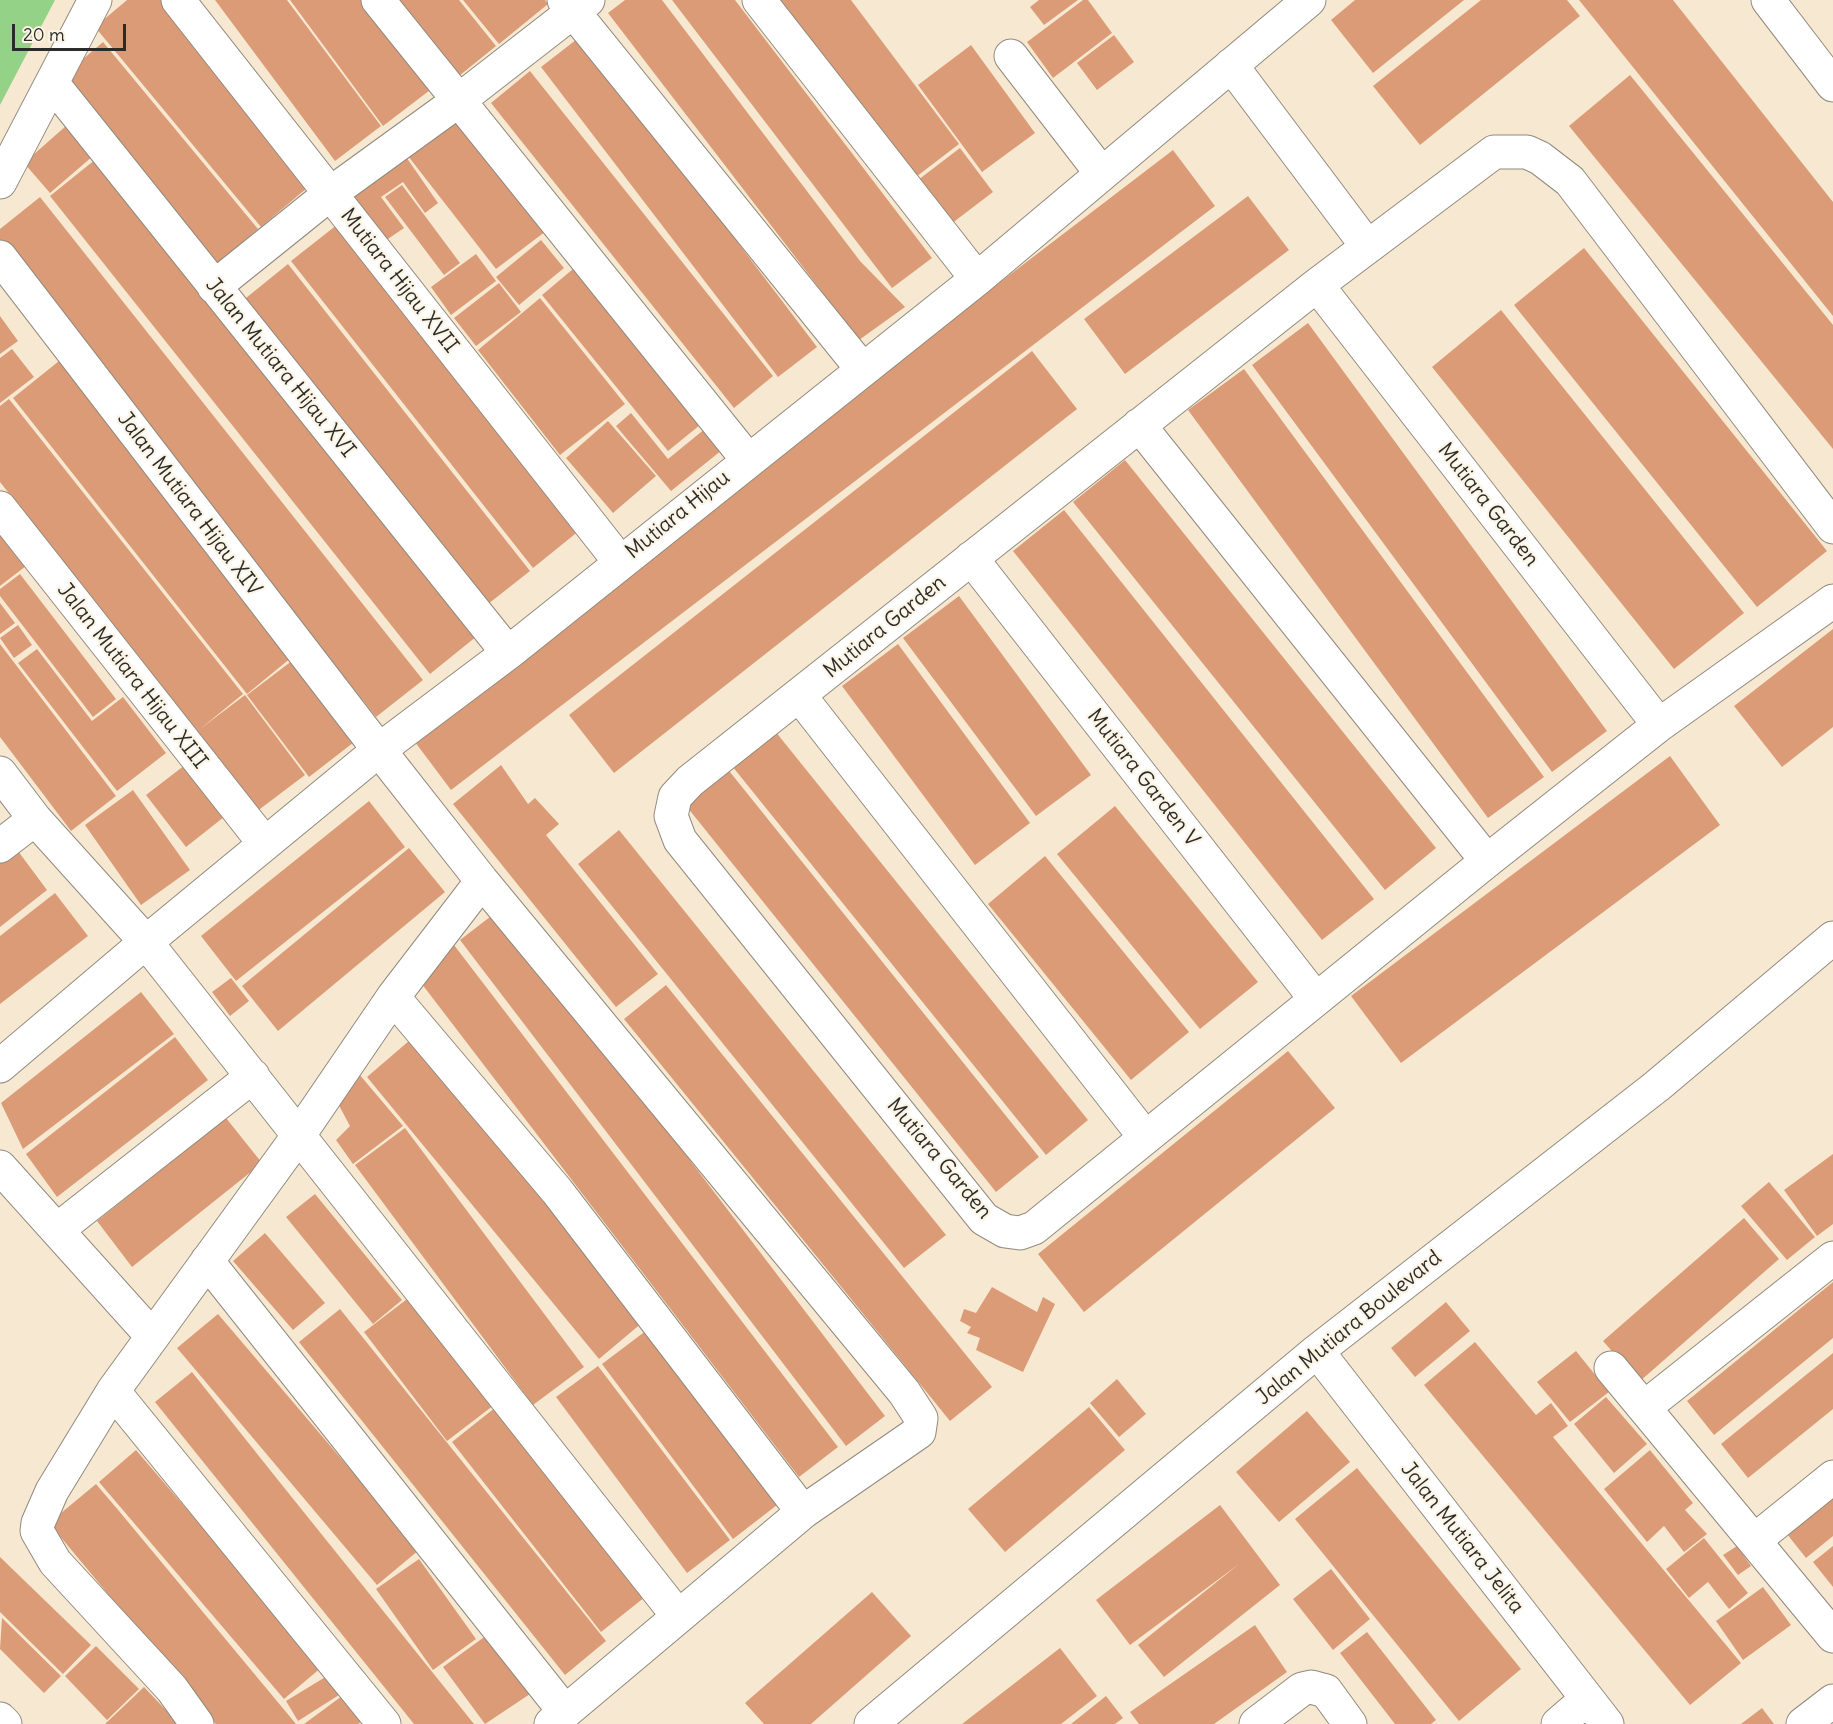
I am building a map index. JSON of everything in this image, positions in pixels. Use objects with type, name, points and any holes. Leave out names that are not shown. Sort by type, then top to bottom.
[{"type":"street","points":[[0,182],[95,0]]},
{"type":"street","name":"Mutiara Hijau XVII","points":[[178,0],[620,562]]},
{"type":"street","points":[[378,0],[748,460]]},
{"type":"street","points":[[759,0],[978,279]]},
{"type":"street","name":"Mutiara Hijau","points":[[0,1066],[379,750],[508,653],[978,279],[1309,0]]},
{"type":"street","points":[[1768,0],[1833,85]]},
{"type":"street","points":[[214,287],[331,193],[458,101],[575,4],[863,370]]},
{"type":"street","points":[[1011,56],[1102,174]]},
{"type":"street","points":[[1231,64],[1367,246]]},
{"type":"street","name":"Jalan Mutiara Hijau XVI","points":[[52,83],[508,653]]},
{"type":"street","name":"Mutiara Garden","points":[[1832,526],[1570,182],[1539,158],[1527,152],[1494,152],[1317,285],[690,781],[675,797],[671,816],[680,840],[984,1219],[1005,1231],[1020,1233],[1034,1228],[1315,999],[1659,725],[1833,601]]},
{"type":"street","name":"Jalan Mutiara Hijau XIV","points":[[0,257],[482,881],[904,1392],[921,1418],[919,1432],[803,1512],[558,1718]]},
{"type":"street","name":"Mutiara Garden","points":[[1317,285],[1659,725]]},
{"type":"street","points":[[1139,425],[1487,861]]},
{"type":"street","name":"Jalan Mutiara Hijau XIII","points":[[0,508],[265,844]]},
{"type":"street","name":"Mutiara Garden V","points":[[971,558],[1315,999]]},
{"type":"street","points":[[799,695],[1145,1137]]},
{"type":"street","points":[[0,773],[35,819],[146,942],[678,1616]]},
{"type":"street","points":[[0,846],[35,819]]},
{"type":"street","points":[[197,1724],[172,1689],[55,1562],[37,1531],[38,1523],[52,1491],[113,1391],[298,1135],[393,997],[482,881]]},
{"type":"street","name":"Jalan Mutiara Boulevard","points":[[871,1724],[1317,1351],[1657,1086],[1833,938]]},
{"type":"street","points":[[393,997],[556,1191],[803,1512]]},
{"type":"street","points":[[57,1230],[253,1076]]},
{"type":"street","points":[[0,1167],[152,1336]]},
{"type":"street","points":[[1645,1407],[1833,1258]]},
{"type":"street","points":[[207,1261],[558,1718]]},
{"type":"street","name":"Jalan Mutiara Jelita","points":[[1317,1351],[1606,1724]]},
{"type":"street","points":[[1611,1368],[1833,1636]]},
{"type":"street","points":[[113,1391],[384,1724]]},
{"type":"street","points":[[1755,1540],[1833,1477]]},
{"type":"street","points":[[1256,1724],[1302,1689],[1311,1687],[1326,1691],[1350,1724]]},
{"type":"street","points":[[1558,1724],[1587,1699]]},
{"type":"street","points":[[1803,1724],[1833,1701]]},
{"type":"street","points":[[0,1719],[5,1724]]},
{"type":"green space","points":[[0,0],[55,0],[0,105]]},
{"type":"building","points":[[127,0],[162,0],[314,182],[261,227],[95,27]]},
{"type":"building","points":[[215,0],[287,0],[381,126],[335,161]]},
{"type":"building","points":[[290,0],[368,0],[434,87],[383,126]]},
{"type":"building","points":[[391,0],[459,0],[496,46],[454,80]]},
{"type":"building","points":[[463,0],[545,0],[548,4],[499,44]]},
{"type":"building","points":[[625,0],[662,0],[860,261],[905,307],[859,340],[608,13]]},
{"type":"building","points":[[672,0],[735,0],[932,258],[892,288]]},
{"type":"building","points":[[777,0],[851,0],[959,144],[912,180]]},
{"type":"building","points":[[1039,0],[1078,0],[1044,25],[1030,7]]},
{"type":"building","points":[[1083,0],[1088,0],[1112,33],[1053,78],[1027,42]]},
{"type":"building","points":[[1355,0],[1464,0],[1373,73],[1331,20]]},
{"type":"building","points":[[1481,0],[1567,0],[1580,16],[1420,145],[1373,86]]},
{"type":"building","points":[[1579,0],[1673,0],[1833,202],[1833,316]]},
{"type":"building","points":[[1114,35],[1134,62],[1097,90],[1077,63]]},
{"type":"building","points":[[581,36],[817,347],[778,377],[541,67]]},
{"type":"building","points":[[103,42],[258,229],[218,263],[63,76]]},
{"type":"building","points":[[971,45],[1035,133],[982,172],[918,85]]},
{"type":"building","points":[[530,71],[773,376],[734,408],[491,103]]},
{"type":"building","points":[[1630,75],[1833,325],[1833,449],[1569,126]]},
{"type":"building","points":[[457,117],[546,231],[496,269],[408,156]]},
{"type":"building","points":[[67,125],[93,156],[50,193],[24,163]]},
{"type":"building","points":[[960,148],[993,192],[951,224],[918,180]]},
{"type":"building","points":[[1173,150],[1215,206],[451,790],[409,734]]},
{"type":"building","points":[[402,151],[438,203],[425,213],[403,182],[381,197],[404,228],[385,241],[347,188]]},
{"type":"building","points":[[96,159],[477,636],[430,674],[50,196]]},
{"type":"building","points":[[402,185],[460,263],[444,275],[385,197]]},
{"type":"building","points":[[1248,196],[1289,250],[1125,374],[1084,319]]},
{"type":"building","points":[[40,197],[423,680],[376,717],[0,242],[0,229]]},
{"type":"building","points":[[338,224],[580,530],[533,568],[291,261]]},
{"type":"building","points":[[541,240],[564,268],[519,305],[496,277]]},
{"type":"building","points":[[1584,248],[1827,551],[1757,607],[1514,305]]},
{"type":"building","points":[[476,254],[496,281],[451,315],[431,287]]},
{"type":"building","points":[[288,264],[530,571],[483,608],[241,302]]},
{"type":"building","points":[[573,269],[700,425],[668,451],[542,295]]},
{"type":"building","points":[[499,283],[521,312],[476,346],[454,318]]},
{"type":"building","points":[[540,298],[625,404],[560,455],[478,350]]},
{"type":"building","points":[[1501,310],[1744,613],[1674,669],[1432,367]]},
{"type":"building","points":[[0,316],[18,341],[0,354]]},
{"type":"building","points":[[1308,323],[1607,731],[1552,772],[1252,365]]},
{"type":"building","points":[[12,349],[34,377],[0,403],[0,358]]},
{"type":"building","points":[[1032,351],[1077,409],[614,773],[569,715]]},
{"type":"building","points":[[59,361],[292,657],[247,694],[13,398]]},
{"type":"building","points":[[1244,369],[1544,777],[1488,818],[1188,410]]},
{"type":"building","points":[[9,399],[243,694],[200,729],[245,695],[305,775],[256,812],[197,732],[0,482],[0,406]]},
{"type":"building","points":[[631,413],[668,459],[706,428],[722,450],[671,491],[616,426]]},
{"type":"building","points":[[608,421],[656,476],[613,513],[566,458]]},
{"type":"building","points":[[1125,460],[1436,848],[1385,890],[1073,502]]},
{"type":"building","points":[[1064,510],[1374,899],[1322,940],[1013,551]]},
{"type":"building","points":[[0,531],[26,566],[0,586]]},
{"type":"building","points":[[20,574],[116,699],[93,717],[0,596],[0,589]]},
{"type":"building","points":[[959,596],[1091,775],[1036,816],[903,638]]},
{"type":"building","points":[[0,603],[15,623],[0,634]]},
{"type":"building","points":[[18,625],[32,645],[14,658],[0,638]]},
{"type":"building","points":[[1833,629],[1833,727],[1782,767],[1734,706]]},
{"type":"building","points":[[0,644],[116,796],[71,831],[0,737]]},
{"type":"building","points":[[898,644],[1030,823],[975,865],[842,686]]},
{"type":"building","points":[[37,649],[92,721],[123,697],[166,753],[117,791],[18,663]]},
{"type":"building","points":[[297,657],[358,739],[309,777],[247,695]]},
{"type":"building","points":[[775,731],[1088,1120],[1046,1155],[732,766]]},
{"type":"building","points":[[1670,756],[1720,825],[1401,1063],[1351,996]]},
{"type":"building","points":[[185,765],[224,817],[186,847],[146,795]]},
{"type":"building","points":[[501,765],[528,804],[535,798],[559,824],[546,835],[658,974],[616,1007],[453,804]]},
{"type":"building","points":[[726,767],[1039,1157],[996,1192],[683,802]]},
{"type":"building","points":[[133,790],[190,870],[141,905],[85,825]]},
{"type":"building","points":[[369,801],[405,847],[236,981],[201,936]]},
{"type":"building","points":[[1115,806],[1258,982],[1200,1029],[1057,854]]},
{"type":"building","points":[[619,830],[946,1235],[904,1268],[578,864]]},
{"type":"building","points":[[15,847],[47,890],[0,927],[0,859]]},
{"type":"building","points":[[409,848],[445,892],[278,1031],[242,986]]},
{"type":"building","points":[[1045,856],[1189,1032],[1131,1080],[988,904]]},
{"type":"building","points":[[55,893],[88,936],[0,1004],[0,936]]},
{"type":"building","points":[[499,910],[885,1416],[846,1446],[460,940]]},
{"type":"building","points":[[454,945],[838,1447],[799,1477],[415,975]]},
{"type":"building","points":[[231,978],[249,1001],[230,1016],[212,992]]},
{"type":"building","points":[[666,985],[992,1387],[950,1421],[624,1019]]},
{"type":"building","points":[[141,992],[174,1034],[23,1149],[1,1103]]},
{"type":"building","points":[[175,1037],[208,1080],[57,1197],[26,1154]]},
{"type":"building","points":[[410,1040],[643,1322],[599,1359],[367,1077]]},
{"type":"building","points":[[1288,1051],[1335,1108],[1084,1312],[1038,1254]]},
{"type":"building","points":[[359,1074],[403,1126],[353,1164],[336,1140],[350,1126],[335,1098]]},
{"type":"building","points":[[226,1118],[262,1163],[132,1267],[97,1221]]},
{"type":"building","points":[[405,1128],[584,1367],[533,1405],[355,1165]]},
{"type":"building","points":[[1833,1154],[1833,1224],[1817,1236],[1784,1190]]},
{"type":"building","points":[[1769,1182],[1815,1237],[1787,1260],[1741,1206]]},
{"type":"building","points":[[315,1194],[402,1300],[373,1324],[286,1217]]},
{"type":"building","points":[[1744,1218],[1779,1259],[1639,1382],[1603,1341]]},
{"type":"building","points":[[265,1233],[325,1303],[293,1330],[233,1261]]},
{"type":"building","points":[[1833,1282],[1833,1338],[1714,1435],[1687,1401]]},
{"type":"building","points":[[992,1287],[1037,1312],[1043,1297],[1055,1304],[1023,1372],[976,1350],[980,1338],[967,1333],[971,1327],[960,1321],[964,1309],[976,1313]]},
{"type":"building","points":[[411,1296],[494,1405],[447,1441],[364,1332]]},
{"type":"building","points":[[1446,1302],[1470,1331],[1415,1377],[1391,1348]]},
{"type":"building","points":[[340,1309],[606,1641],[565,1675],[299,1342]]},
{"type":"building","points":[[218,1314],[419,1550],[377,1585],[177,1348]]},
{"type":"building","points":[[647,1330],[777,1505],[733,1539],[602,1364]]},
{"type":"building","points":[[1475,1342],[1536,1415],[1551,1403],[1568,1426],[1553,1437],[1741,1663],[1690,1705],[1424,1385]]},
{"type":"building","points":[[1576,1351],[1609,1392],[1570,1422],[1537,1382]]},
{"type":"building","points":[[1833,1353],[1833,1409],[1748,1478],[1721,1444]]},
{"type":"building","points":[[598,1366],[730,1540],[687,1573],[556,1397]]},
{"type":"building","points":[[192,1372],[474,1724],[414,1724],[155,1402]]},
{"type":"building","points":[[1117,1379],[1146,1414],[1119,1437],[1090,1403]]},
{"type":"building","points":[[1606,1397],[1647,1444],[1614,1473],[1574,1424]]},
{"type":"building","points":[[496,1407],[645,1597],[601,1632],[452,1442]]},
{"type":"building","points":[[1089,1407],[1125,1450],[1005,1552],[968,1509]]},
{"type":"building","points":[[1307,1411],[1350,1462],[1279,1522],[1236,1472]]},
{"type":"building","points":[[136,1450],[322,1667],[284,1699],[99,1482]]},
{"type":"building","points":[[1650,1450],[1693,1503],[1685,1510],[1707,1534],[1684,1552],[1664,1526],[1647,1542],[1604,1489]]},
{"type":"building","points":[[1357,1468],[1521,1669],[1459,1721],[1295,1519]]},
{"type":"building","points":[[1833,1480],[1833,1536],[1806,1558],[1779,1524]]},
{"type":"building","points":[[96,1484],[296,1724],[216,1724],[49,1523]]},
{"type":"building","points":[[1220,1505],[1280,1585],[1164,1677],[1138,1645],[1239,1564],[1130,1645],[1096,1600]]},
{"type":"building","points":[[1704,1538],[1748,1593],[1729,1609],[1708,1582],[1689,1598],[1666,1569]]},
{"type":"building","points":[[1737,1546],[1751,1566],[1738,1575],[1723,1555]]},
{"type":"building","points":[[1833,1546],[1833,1587],[1813,1562]]},
{"type":"building","points":[[0,1557],[91,1645],[63,1674],[0,1612]]},
{"type":"building","points":[[419,1559],[476,1639],[433,1670],[376,1589]]},
{"type":"building","points":[[1331,1569],[1370,1619],[1333,1650],[1293,1599]]},
{"type":"building","points":[[1763,1587],[1791,1625],[1743,1660],[1716,1621]]},
{"type":"building","points":[[872,1592],[911,1636],[811,1724],[764,1724],[745,1703]]},
{"type":"building","points":[[2,1618],[61,1676],[44,1693],[0,1649]]},
{"type":"building","points":[[1255,1625],[1287,1672],[1214,1724],[1139,1724],[1130,1712]]},
{"type":"building","points":[[1367,1632],[1436,1720],[1431,1724],[1395,1724],[1340,1653]]},
{"type":"building","points":[[487,1635],[530,1694],[485,1724],[443,1667]]},
{"type":"building","points":[[96,1646],[139,1689],[107,1720],[65,1676]]},
{"type":"building","points":[[1060,1648],[1097,1696],[1061,1724],[962,1724]]},
{"type":"building","points":[[327,1676],[339,1695],[298,1721],[286,1701]]},
{"type":"building","points":[[144,1687],[179,1724],[105,1724]]},
{"type":"building","points":[[342,1696],[361,1722],[358,1724],[304,1724]]},
{"type":"building","points":[[1106,1696],[1123,1718],[1115,1724],[1071,1724]]},
{"type":"building","points":[[1762,1708],[1774,1724],[1741,1724]]}]
